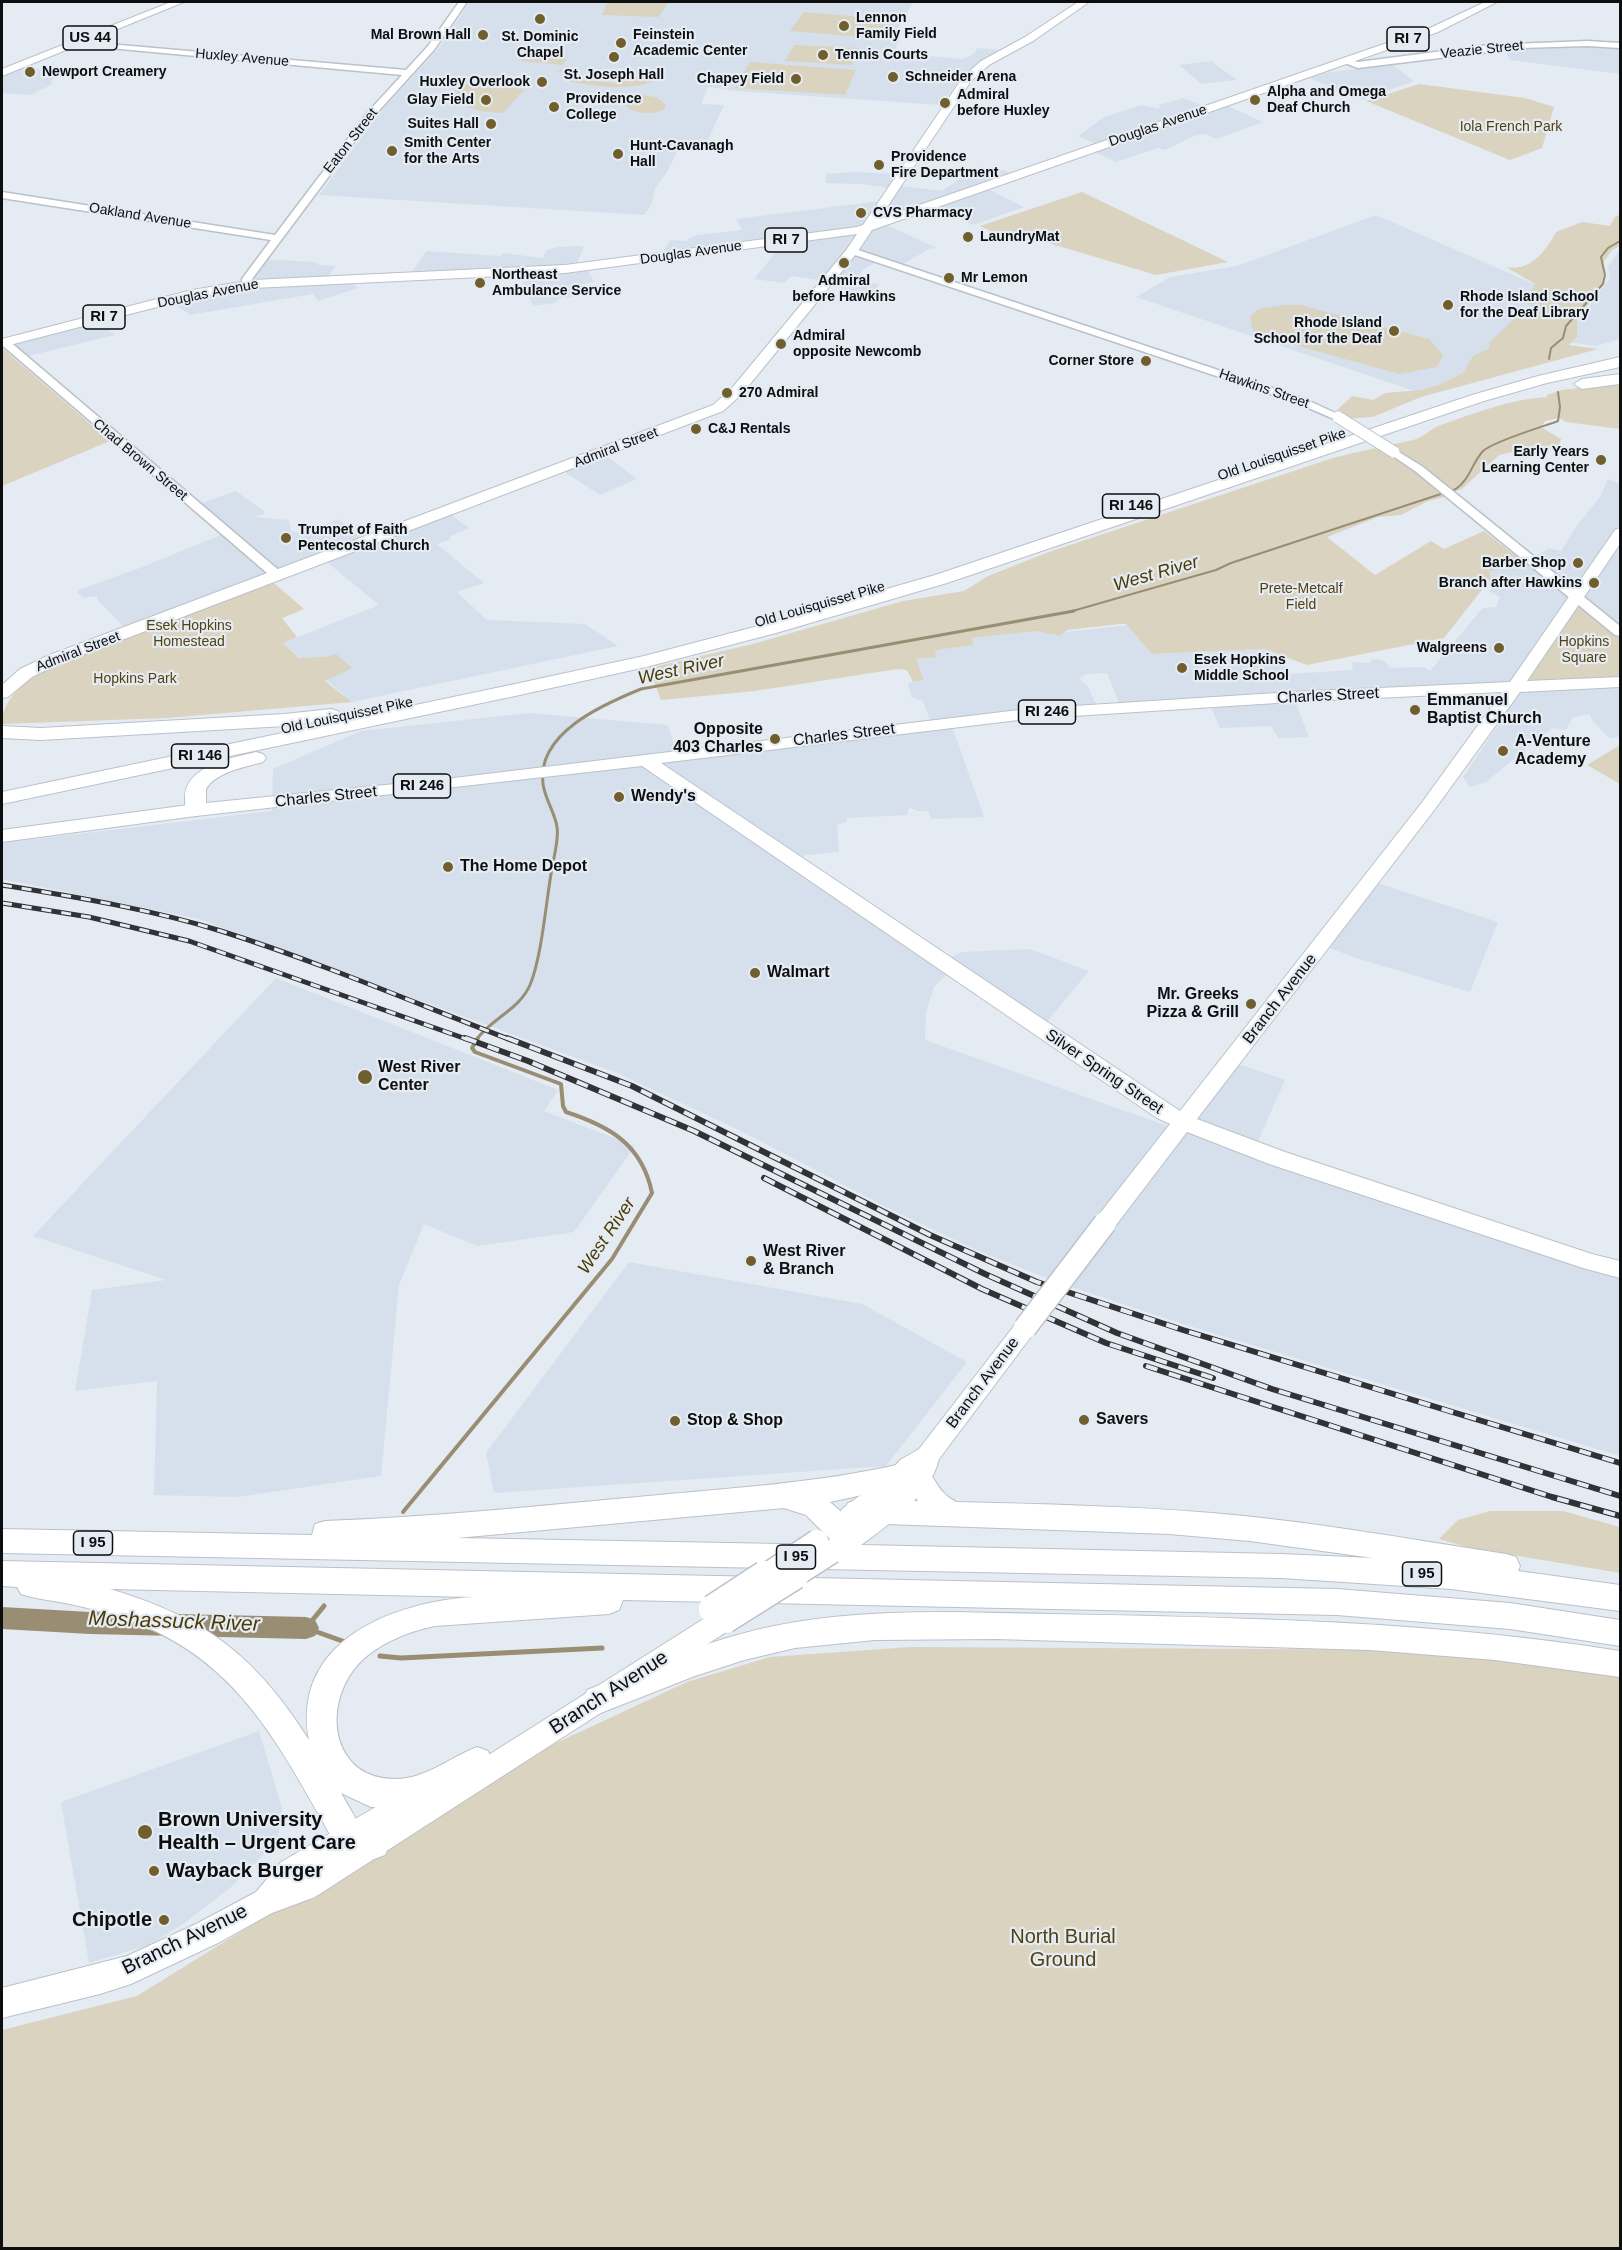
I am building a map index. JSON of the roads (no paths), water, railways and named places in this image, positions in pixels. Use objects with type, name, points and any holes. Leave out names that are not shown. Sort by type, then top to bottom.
[{"type":"highway","points":[[1536,373],[1620,347]]},
{"type":"highway","name":"Old Louisquisset Pike","points":[[2,798],[615,659],[827,604],[964,561],[1460,396],[1536,373],[1620,354]]},
{"type":"highway","name":"RI 146","points":[[1465,403],[1544,379],[1620,362]]},
{"type":"highway","points":[[1465,403],[1532,390],[1620,379]]},
{"type":"highway","name":"Old Louisquisset Pike","points":[[2,787],[635,663],[809,619],[941,579],[1465,403]]},
{"type":"highway","points":[[2,732],[41,734],[393,711]]},
{"type":"highway","points":[[196,810],[198,785],[217,772],[393,711]]},
{"type":"highway","points":[[185,1545],[261,1533],[336,1533],[446,1526],[771,1497],[859,1487],[916,1470],[933,1501],[952,1514]]},
{"type":"highway","points":[[771,1497],[800,1499],[815,1505],[839,1534],[886,1512],[1156,1521],[1277,1533],[1550,1573],[1617,1597]]},
{"type":"highway","name":"I 95","points":[[2,1541],[1281,1566],[1449,1576],[1617,1597]]},
{"type":"highway","name":"I 95","points":[[2,1574],[1337,1602],[1510,1616],[1620,1633]]},
{"type":"highway","points":[[2,1581],[100,1598],[155,1617],[184,1632],[230,1664],[266,1701],[362,1842]]},
{"type":"highway","points":[[477,1761],[423,1787],[397,1794],[365,1791],[348,1783],[325,1751],[322,1736],[323,1710],[329,1686],[343,1660],[356,1648],[395,1624],[439,1612],[798,1590]]},
{"type":"highway","points":[[598,1700],[707,1657],[751,1645],[813,1633],[900,1626],[1366,1637],[1511,1649],[1620,1664]]},
{"type":"main road","name":"US 44","points":[[2,74],[179,2]]},
{"type":"main road","name":"Admiral Street","points":[[2,693],[21,675],[47,662],[718,408],[737,391],[860,240],[893,187],[967,79],[988,61],[1024,42],[1084,2]]},
{"type":"main road","name":"Douglas Avenue","points":[[3,343],[192,294],[247,285],[288,281],[560,270],[837,234],[860,240],[918,208],[1346,62],[1434,30],[1492,2]]},
{"type":"main road","name":"Branch Avenue","points":[[886,1512],[1160,1150],[1184,1123],[1430,805],[1515,688],[1620,532]]},
{"type":"main road","name":"Charles Street","points":[[2,828],[71,825],[544,772],[969,720],[1101,708],[1620,682]]},
{"type":"main road","name":"Silver Spring Street","points":[[645,760],[1164,1113],[1184,1123],[1277,1158],[1591,1262],[1620,1269]]},
{"type":"main road","name":"Branch Avenue","points":[[362,1842],[598,1700],[719,1614],[839,1534],[916,1470]]},
{"type":"main road","name":"Branch Avenue","points":[[2,2003],[131,1969],[208,1933],[264,1902],[305,1887],[362,1842],[477,1761],[719,1614]]},
{"type":"street","name":"Eaton Street","points":[[247,285],[247,279],[371,114],[431,48],[463,2]]},
{"type":"street","name":"Huxley Avenue","points":[[77,43],[408,73]]},
{"type":"street","name":"Veazie Street","points":[[1346,62],[1358,65],[1494,47],[1535,44],[1581,43],[1620,46]]},
{"type":"street","name":"Oakland Avenue","points":[[2,195],[278,238]]},
{"type":"street","name":"Hawkins Street","points":[[860,240],[1300,401],[1338,417],[1394,452],[1446,491],[1620,632]]},
{"type":"street","name":"Chad Brown Street","points":[[3,343],[278,576]]},
{"type":"waterway","name":"West River","points":[[1549,359],[1551,348],[1563,338],[1566,326],[1603,284],[1605,275],[1601,257],[1608,248],[1620,241]]},
{"type":"waterway","name":"West River","points":[[1070,612],[1216,570],[1231,563],[1456,489],[1465,481],[1483,451],[1507,439],[1558,421],[1560,407],[1558,392]]},
{"type":"waterway","name":"West River","points":[[1070,612],[1074,611]]},
{"type":"waterway","name":"West River","points":[[476,1040],[482,1032],[519,1001],[530,985],[534,973],[541,944],[557,837],[556,822],[543,784],[544,766],[550,750],[561,735],[576,723],[609,703],[641,689],[1070,612]]},
{"type":"waterway","name":"West River","points":[[403,1512],[612,1259],[652,1193],[640,1162],[621,1139],[582,1117],[566,1112],[563,1106],[561,1084],[475,1052],[472,1048],[478,1038]]},
{"type":"waterway","name":"Moshassuck River","points":[[324,1606],[306,1628],[345,1642]]},
{"type":"waterway","name":"Moshassuck River","points":[[2,1618],[90,1623],[306,1628]]},
{"type":"waterway","name":"Moshassuck River","points":[[380,1656],[401,1658],[602,1648]]},
{"type":"railway","points":[[2,885],[140,910],[221,931],[331,969],[511,1040]]},
{"type":"railway","points":[[2,903],[89,917],[189,941],[469,1040]]},
{"type":"railway","points":[[465,1038],[528,1061],[694,1131],[985,1274],[1117,1333],[1272,1389],[1620,1496]]},
{"type":"railway","points":[[507,1038],[632,1086],[930,1235],[1037,1282],[1183,1330],[1620,1463]]},
{"type":"railway","points":[[764,1178],[982,1289],[1106,1343],[1213,1378]]},
{"type":"railway","points":[[1146,1366],[1552,1497],[1620,1516]]},
{"type":"place","name":"St. Dominic Chapel","points":[[540,19]]},
{"type":"place","name":"Lennon Family Field","points":[[844,26]]},
{"type":"place","name":"Mal Brown Hall","points":[[483,35]]},
{"type":"place","name":"Feinstein Academic Center","points":[[621,43]]},
{"type":"place","name":"Tennis Courts","points":[[823,55]]},
{"type":"place","name":"St. Joseph Hall","points":[[614,57]]},
{"type":"place","name":"Newport Creamery","points":[[30,72]]},
{"type":"place","name":"Schneider Arena","points":[[893,77]]},
{"type":"place","name":"Chapey Field","points":[[796,79]]},
{"type":"place","name":"Huxley Overlook","points":[[542,82]]},
{"type":"place","name":"Glay Field","points":[[486,100]]},
{"type":"place","name":"Alpha and Omega Deaf Church","points":[[1255,100]]},
{"type":"place","name":"Admiral before Huxley","points":[[945,103]]},
{"type":"place","name":"Providence College","points":[[554,107]]},
{"type":"place","name":"Suites Hall","points":[[491,124]]},
{"type":"place","name":"Smith Center for the Arts","points":[[392,151]]},
{"type":"place","name":"Hunt-Cavanagh Hall","points":[[618,154]]},
{"type":"place","name":"Providence Fire Department","points":[[879,165]]},
{"type":"place","name":"CVS Pharmacy","points":[[861,213]]},
{"type":"place","name":"LaundryMat","points":[[968,237]]},
{"type":"place","name":"Admiral before Hawkins","points":[[844,263]]},
{"type":"place","name":"Mr Lemon","points":[[949,278]]},
{"type":"place","name":"Northeast Ambulance Service","points":[[480,283]]},
{"type":"place","name":"Rhode Island School for the Deaf Library","points":[[1448,305]]},
{"type":"place","name":"Rhode Island School for the Deaf","points":[[1394,331]]},
{"type":"place","name":"Admiral opposite Newcomb","points":[[781,344]]},
{"type":"place","name":"Corner Store","points":[[1146,361]]},
{"type":"place","name":"270 Admiral","points":[[727,393]]},
{"type":"place","name":"C&J Rentals","points":[[696,429]]},
{"type":"place","name":"Early Years Learning Center","points":[[1601,460]]},
{"type":"place","name":"Trumpet of Faith Pentecostal Church","points":[[286,538]]},
{"type":"place","name":"Barber Shop","points":[[1578,563]]},
{"type":"place","name":"Branch after Hawkins","points":[[1594,583]]},
{"type":"place","name":"Walgreens","points":[[1499,648]]},
{"type":"place","name":"Esek Hopkins Middle School","points":[[1182,668]]},
{"type":"place","name":"Emmanuel Baptist Church","points":[[1415,710]]},
{"type":"place","name":"Opposite 403 Charles","points":[[775,739]]},
{"type":"place","name":"A-Venture Academy","points":[[1503,751]]},
{"type":"place","name":"Wendy's","points":[[619,797]]},
{"type":"place","name":"The Home Depot","points":[[448,867]]},
{"type":"place","name":"Walmart","points":[[755,973]]},
{"type":"place","name":"Mr. Greeks Pizza & Grill","points":[[1251,1004]]},
{"type":"place","name":"West River Center","points":[[365,1077]]},
{"type":"place","name":"West River & Branch","points":[[751,1261]]},
{"type":"place","name":"Savers","points":[[1084,1420]]},
{"type":"place","name":"Stop & Shop","points":[[675,1421]]},
{"type":"place","name":"Brown University Health – Urgent Care","points":[[145,1832]]},
{"type":"place","name":"Wayback Burger","points":[[154,1871]]},
{"type":"place","name":"Chipotle","points":[[164,1920]]},
{"type":"park label","name":"Iola French Park","points":[[1511,127]]},
{"type":"park label","name":"Prete-Metcalf Field","points":[[1301,598]]},
{"type":"park label","name":"Esek Hopkins Homestead","points":[[189,634]]},
{"type":"park label","name":"Hopkins Square","points":[[1584,650]]},
{"type":"park label","name":"Hopkins Park","points":[[135,679]]},
{"type":"park label","name":"North Burial Ground","points":[[1063,1948]]}]
